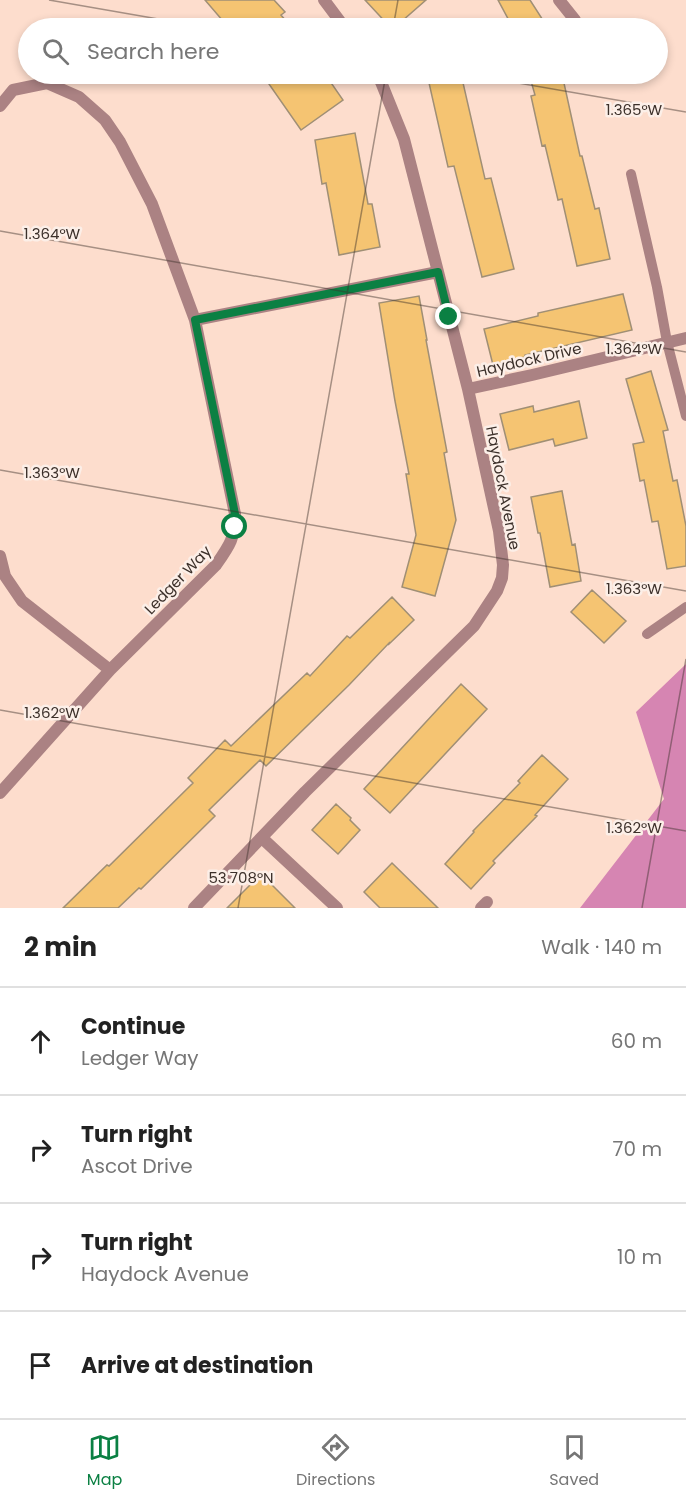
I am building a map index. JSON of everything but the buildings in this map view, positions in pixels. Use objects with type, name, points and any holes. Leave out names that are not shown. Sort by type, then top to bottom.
[{"type":"street","points":[[560,0],[574,18]]},
{"type":"street","points":[[328,1],[339,18]]},
{"type":"street","name":"Ledger Way","points":[[0,106],[12,90],[42,84]]},
{"type":"street","name":"Ledger Way","points":[[0,794],[110,670],[216,565],[234,537],[235,514],[195,320],[152,204],[120,142],[105,120],[79,96],[49,84]]},
{"type":"street","name":"Haydock Avenue","points":[[194,908],[305,792],[474,626],[497,591],[502,578],[503,565],[499,531],[468,389],[404,139],[382,84]]},
{"type":"street","points":[[195,320],[438,272]]},
{"type":"street","name":"Haydock Drive","points":[[468,389],[686,338]]},
{"type":"street","points":[[0,556],[5,576],[22,601],[110,670]]},
{"type":"street","points":[[262,838],[337,908]]},
{"type":"lane","points":[[632,174],[667,342],[686,416]]},
{"type":"lane","points":[[647,634],[686,608]]},
{"type":"shaded area","points":[[686,664],[686,908],[580,908],[664,799],[636,712]]},
{"type":"route","points":[[235,527],[235,514],[195,320],[438,272],[449,317]]}]
